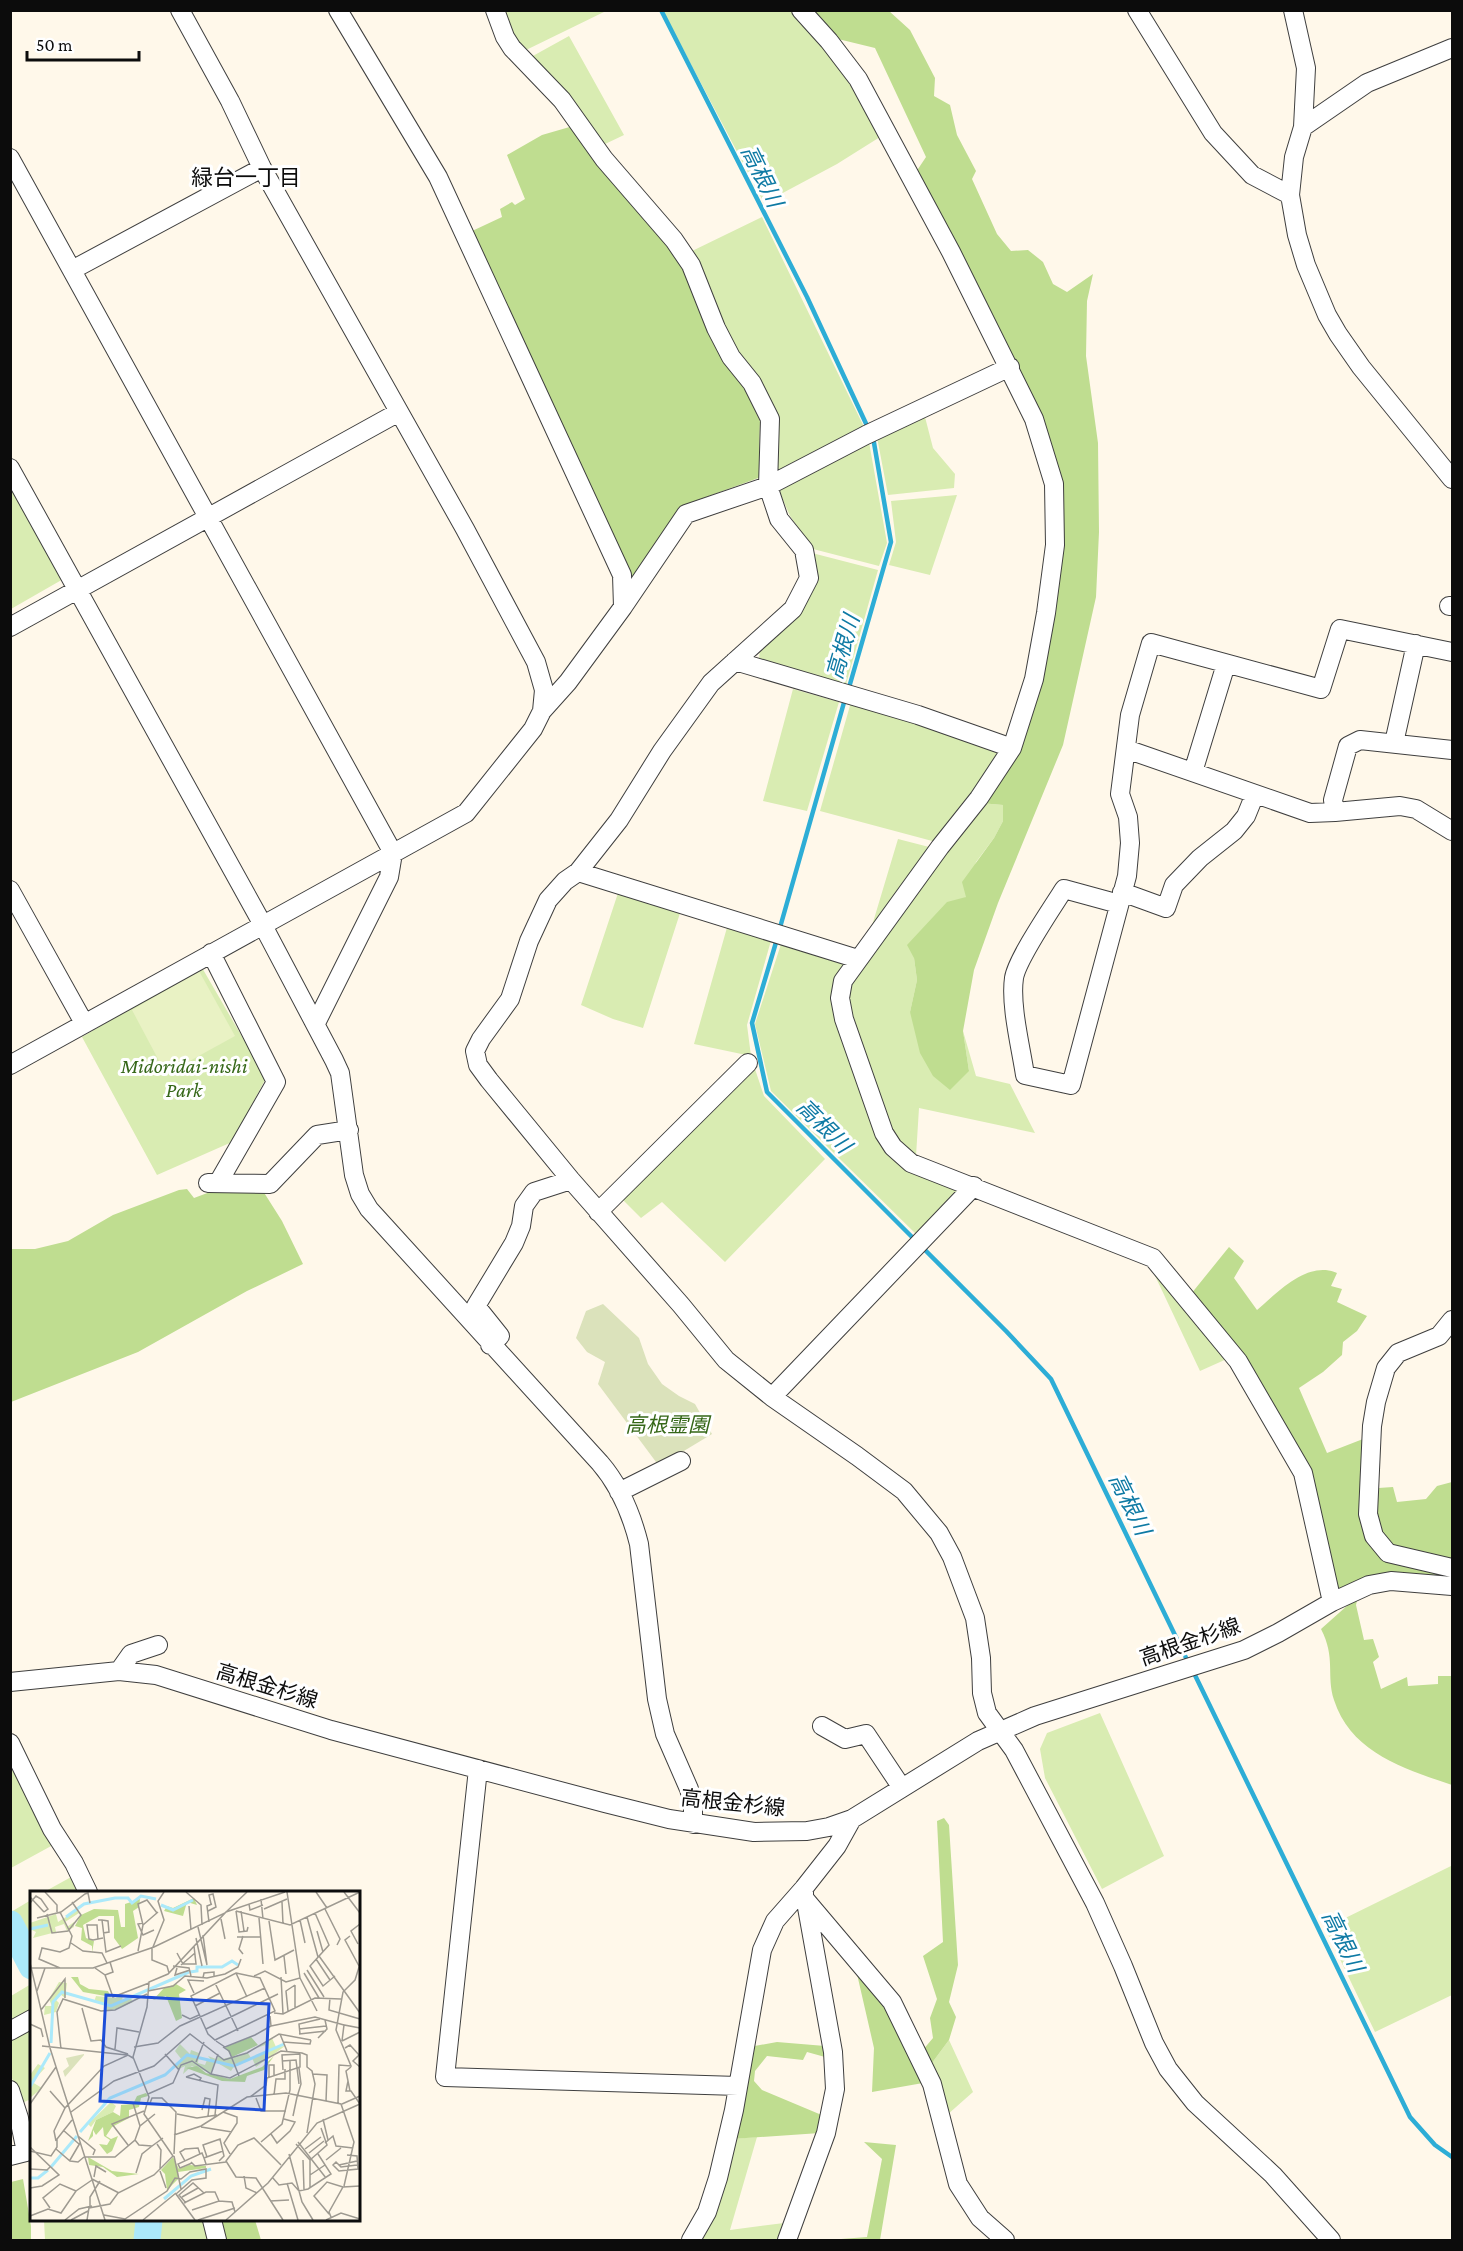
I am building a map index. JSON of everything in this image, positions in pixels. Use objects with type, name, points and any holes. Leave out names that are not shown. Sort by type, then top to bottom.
[{"type":"street","points":[[180,10],[230,101],[262,168],[465,529],[536,662],[544,690],[542,711]]},
{"type":"street","points":[[338,10],[438,177],[618,564],[623,586],[623,607]]},
{"type":"street","points":[[495,10],[505,37],[512,48],[562,100],[604,159],[674,240],[691,266],[716,328],[731,357],[752,382],[770,419],[768,486],[779,519],[804,550],[809,578],[793,609],[711,683],[662,751],[619,820],[578,872],[565,881],[548,900],[529,941],[510,999],[481,1039],[476,1051],[478,1065],[570,1180],[681,1305],[726,1360],[772,1397],[904,1491],[939,1533],[952,1557],[975,1618],[981,1658],[982,1693],[987,1713],[1027,1773],[1095,1903],[1154,2043],[1168,2069],[1195,2103],[1273,2175],[1330,2241]]},
{"type":"street","points":[[801,10],[829,41],[858,80],[951,252],[1034,419],[1054,484],[1055,545],[1046,613],[1034,679],[1012,748],[979,798],[940,847],[843,981],[840,998],[844,1018],[884,1133],[893,1147],[911,1163],[1153,1258],[1239,1361],[1303,1473],[1332,1602]]},
{"type":"street","points":[[1137,10],[1213,133],[1252,175],[1290,195]]},
{"type":"street","points":[[1293,10],[1306,68],[1303,127],[1294,157],[1290,195],[1306,265],[1327,315],[1361,367],[1452,479]]},
{"type":"street","points":[[1303,127],[1366,83],[1452,48]]},
{"type":"street","points":[[10,158],[393,853],[389,877],[316,1023]]},
{"type":"street","points":[[72,270],[262,168]]},
{"type":"street","points":[[10,1065],[466,813],[532,729],[542,711],[568,682],[623,607],[686,514],[768,486],[871,433],[1010,367]]},
{"type":"street","points":[[10,627],[399,412]]},
{"type":"street","points":[[10,468],[316,1023],[340,1073],[354,1175],[360,1194],[369,1209],[490,1345],[600,1463],[619,1492],[639,1544],[657,1700],[665,1734],[689,1789],[693,1804],[693,1824]]},
{"type":"street","points":[[1255,794],[1246,816],[1234,831],[1200,858],[1174,885],[1166,908],[1121,898],[1064,889],[1024,955],[1014,977],[1015,1004],[1025,1075],[1071,1084],[1121,898],[1126,876],[1130,843],[1128,817],[1120,794],[1130,715],[1151,643],[1321,689],[1340,629],[1452,652]]},
{"type":"street","points":[[1394,743],[1416,644]]},
{"type":"street","points":[[735,661],[918,715],[1012,748]]},
{"type":"street","points":[[1193,772],[1226,664]]},
{"type":"street","points":[[1335,812],[1333,800],[1348,746],[1360,740],[1452,750]]},
{"type":"street","points":[[1126,749],[1310,813],[1400,806],[1416,809],[1452,831]]},
{"type":"street","points":[[578,872],[858,959]]},
{"type":"street","points":[[10,890],[84,1023]]},
{"type":"street","points":[[211,953],[276,1082],[212,1183],[270,1184],[317,1135],[349,1130]]},
{"type":"street","points":[[598,1212],[748,1063]]},
{"type":"street","points":[[490,1345],[500,1336],[476,1306],[514,1243],[521,1226],[524,1206],[534,1192],[570,1180]]},
{"type":"street","points":[[772,1397],[974,1186]]},
{"type":"street","points":[[1452,1320],[1440,1336],[1398,1353],[1386,1368],[1372,1426],[1368,1514],[1374,1536],[1388,1553],[1452,1568]]},
{"type":"street","points":[[619,1492],[681,1461]]},
{"type":"street","name":"高根金杉線","points":[[10,1682],[119,1671],[156,1675],[331,1730],[605,1803],[693,1824],[776,1833],[829,1827],[852,1819],[978,1741],[1000,1731],[1035,1716],[1244,1650],[1278,1634],[1332,1602],[1369,1585],[1391,1581],[1452,1586]]},
{"type":"street","points":[[119,1671],[131,1654],[158,1645]]},
{"type":"street","points":[[822,1726],[845,1739],[866,1734],[902,1788]]},
{"type":"street","points":[[10,1743],[52,1829],[74,1863],[87,1891]]},
{"type":"street","points":[[478,1769],[445,2077],[738,2086]]},
{"type":"street","points":[[691,2241],[707,2212],[718,2178],[738,2086],[762,1950],[775,1921],[805,1894],[852,1819]]},
{"type":"street","points":[[787,2241],[826,2133],[834,2089],[833,2052],[805,1894]]},
{"type":"street","points":[[805,1894],[892,2002],[932,2084],[958,2184],[980,2218],[1005,2241]]},
{"type":"street","points":[[10,2031],[30,2020]]},
{"type":"street","points":[[10,2090],[26,2152],[10,2156]]},
{"type":"street","points":[[212,2221],[217,2241]]},
{"type":"green space","points":[[498,11],[606,11],[524,51]]},
{"type":"green space","points":[[663,11],[793,11],[826,47],[852,86],[880,137],[837,164],[764,203]]},
{"type":"green space","points":[[811,11],[889,11],[910,30],[935,78],[934,96],[950,105],[957,135],[976,171],[972,179],[997,234],[1011,251],[1028,250],[1043,262],[1053,284],[1067,292],[1093,274],[1087,301],[1086,356],[1098,443],[1099,532],[1096,597],[1063,745],[998,903],[974,970],[963,1031],[969,1071],[950,1090],[933,1076],[920,1053],[910,1012],[917,980],[914,958],[907,945],[947,902],[966,897],[962,882],[994,838],[1003,821],[1003,805],[980,803],[1017,750],[1059,482],[916,172],[926,157],[875,48],[838,39]]},
{"type":"green space","points":[[569,36],[624,135],[603,145],[531,57]]},
{"type":"green space","points":[[573,126],[686,266],[760,421],[761,477],[687,504],[638,578],[630,576],[470,232],[502,217],[500,209],[512,202],[515,205],[525,199],[507,155],[542,135]]},
{"type":"green space","points":[[762,217],[866,431],[773,473],[775,417],[734,353],[690,252]]},
{"type":"green space","points":[[925,417],[933,448],[955,474],[954,488],[888,495],[877,437]]},
{"type":"green space","points":[[869,442],[887,543],[879,566],[813,549],[790,516],[776,484]]},
{"type":"green space","points":[[10,482],[65,578],[11,609],[10,609]]},
{"type":"green space","points":[[957,495],[930,575],[889,565],[896,542],[891,501]]},
{"type":"green space","points":[[812,553],[878,570],[845,688],[759,660],[760,647],[797,612]]},
{"type":"green space","points":[[793,689],[839,702],[807,811],[763,801]]},
{"type":"green space","points":[[851,702],[1001,753],[936,842],[820,811]]},
{"type":"green space","points":[[980,803],[1003,805],[1003,821],[994,838],[976,862],[966,897],[914,958],[917,980],[910,1012],[969,1071],[963,1031],[976,1076],[1010,1084],[1035,1133],[919,1108],[916,1156],[897,1142],[891,1128],[847,999],[848,982]]},
{"type":"green space","points":[[898,839],[933,848],[868,939]]},
{"type":"green space","points":[[619,890],[681,910],[643,1028],[613,1019],[581,1005]]},
{"type":"green space","points":[[728,924],[772,937],[747,1025],[751,1056],[694,1044]]},
{"type":"green space","points":[[782,941],[850,962],[837,982],[878,1133],[964,1189],[918,1236],[771,1091],[755,1024]]},
{"type":"green space","name":"Midoridai-nishi Park","points":[[201,966],[266,1078],[232,1142],[157,1175],[82,1037]]},
{"type":"green space","points":[[199,971],[235,1036],[166,1074],[132,1010]]},
{"type":"green space","points":[[754,1066],[764,1096],[825,1159],[725,1262],[662,1202],[641,1218],[621,1198]]},
{"type":"green space","points":[[187,1189],[194,1198],[210,1192],[263,1191],[282,1221],[303,1264],[247,1291],[138,1352],[11,1402],[11,1249],[35,1249],[68,1241],[113,1215]]},
{"type":"green space","points":[[1229,1247],[1244,1261],[1234,1278],[1257,1310],[1284,1287],[1304,1274],[1326,1270],[1337,1273],[1331,1286],[1342,1289],[1337,1302],[1367,1316],[1357,1331],[1343,1342],[1342,1355],[1323,1372],[1299,1388],[1327,1453],[1363,1439],[1364,1489],[1393,1487],[1397,1502],[1426,1499],[1437,1486],[1452,1482],[1452,1577],[1414,1574],[1334,1591],[1306,1468],[1191,1294]]},
{"type":"green space","points":[[1149,1263],[1229,1358],[1200,1371]]},
{"type":"green space","name":"高根霊園","points":[[603,1304],[639,1338],[648,1364],[662,1384],[695,1404],[712,1434],[659,1466],[598,1384],[605,1362],[587,1352],[576,1338],[586,1311]]},
{"type":"green space","points":[[1358,1596],[1356,1605],[1364,1640],[1373,1639],[1379,1657],[1373,1662],[1381,1689],[1407,1677],[1408,1686],[1438,1684],[1438,1676],[1452,1676],[1452,1785],[1398,1765],[1382,1756],[1366,1746],[1342,1718],[1334,1700],[1330,1658],[1326,1639],[1321,1629]]},
{"type":"green space","points":[[1100,1713],[1164,1856],[1102,1889],[1045,1778],[1040,1749],[1047,1733]]},
{"type":"green space","points":[[10,1755],[53,1845],[11,1868],[10,1868]]},
{"type":"green space","points":[[944,1818],[949,1825],[958,1965],[949,2002],[956,2017],[949,2040],[929,2067],[922,2051],[933,2038],[930,2018],[937,1999],[923,1956],[943,1942],[937,1821]]},
{"type":"green space","points":[[1451,1866],[1452,1995],[1375,2032],[1325,1928]]},
{"type":"green space","points":[[73,1876],[82,1891],[46,1891]]},
{"type":"green space","points":[[30,1901],[30,1958],[11,1926],[11,1912]]},
{"type":"green space","points":[[854,1961],[889,2007],[923,2083],[872,2092],[874,2048]]},
{"type":"green space","points":[[30,1985],[30,2015],[11,2025],[11,1996]]},
{"type":"green space","points":[[30,2025],[30,2099],[22,2103],[20,2092],[11,2077],[10,2035]]},
{"type":"green space","points":[[949,2040],[973,2092],[947,2115],[929,2067]]},
{"type":"green space","points":[[777,2042],[825,2046],[825,2057],[807,2052],[803,2060],[767,2056],[755,2071],[754,2081],[762,2090],[824,2116],[820,2133],[732,2139],[749,2047]]},
{"type":"green space","points":[[757,2137],[730,2230],[784,2223],[778,2240],[697,2240],[732,2139]]},
{"type":"green space","points":[[864,2142],[896,2145],[880,2240],[828,2240],[867,2237],[882,2159]]},
{"type":"green space","points":[[23,2179],[31,2226],[31,2240],[11,2240],[11,2182]]},
{"type":"green space","points":[[44,2221],[144,2221],[143,2240],[45,2240]]},
{"type":"green space","points":[[152,2221],[208,2221],[213,2240],[153,2240]]},
{"type":"green space","points":[[215,2221],[255,2221],[261,2240],[220,2240]]},
{"type":"waterway","name":"高根川","points":[[661,10],[807,297],[869,430]]},
{"type":"waterway","name":"高根川","points":[[848,691],[891,542],[873,437]]},
{"type":"waterway","name":"高根川","points":[[779,931],[845,699]]},
{"type":"waterway","name":"高根川","points":[[777,939],[752,1023],[767,1092],[916,1241]]},
{"type":"waterway","name":"高根川","points":[[922,1247],[1051,1379],[1188,1662]]},
{"type":"waterway","name":"高根川","points":[[1192,1669],[1410,2117],[1435,2145],[1452,2157]]},
{"type":"waterway","points":[[10,1924],[30,1962]]},
{"type":"waterway","points":[[147,2240],[149,2221]]},
{"type":"district","name":"緑台一丁目","points":[[246,177]]}]
